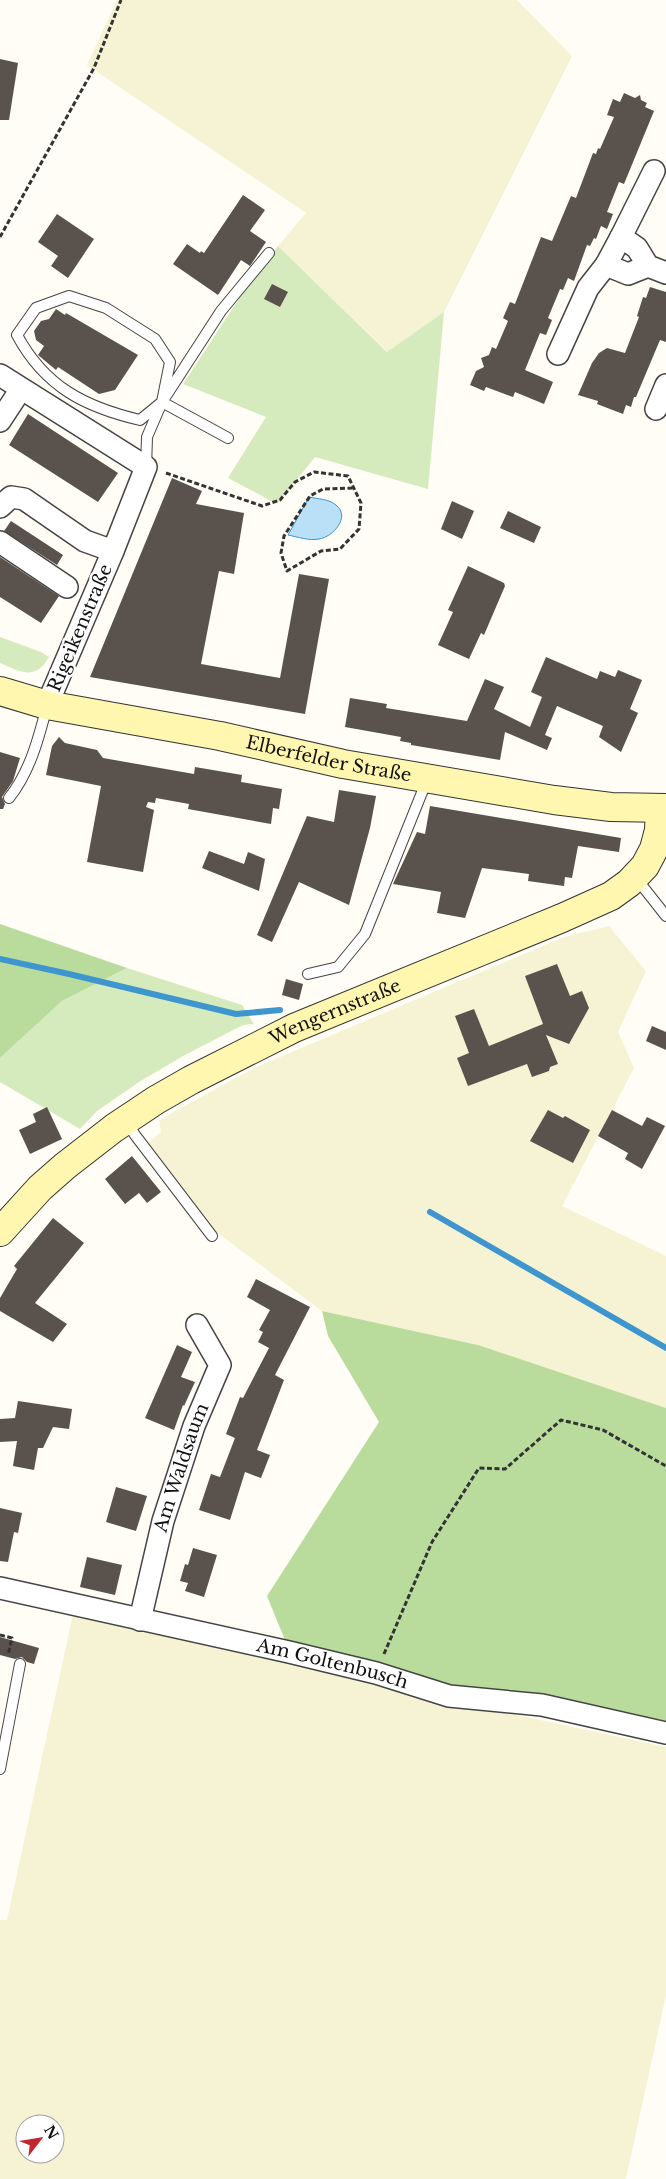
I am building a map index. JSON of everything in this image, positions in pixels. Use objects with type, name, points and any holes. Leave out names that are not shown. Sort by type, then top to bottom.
[{"type":"main road","name":"Elberfelder Straße","points":[[0,691],[47,705],[220,736],[343,764],[427,779],[554,800],[610,807],[663,808]]},
{"type":"main road","name":"Wengernstraße","points":[[0,1232],[46,1182],[126,1120],[184,1084],[294,1028],[611,896],[635,877],[645,866],[654,849],[663,808]]},
{"type":"street","points":[[558,354],[588,288],[606,265],[654,171]]},
{"type":"street","points":[[621,237],[637,248],[657,270]]},
{"type":"street","points":[[606,265],[628,274],[657,270]]},
{"type":"street","points":[[0,375],[146,466]]},
{"type":"street","points":[[656,409],[666,385]]},
{"type":"street","points":[[0,420],[21,389]]},
{"type":"street","name":"Rigeikenstraße","points":[[47,705],[113,551],[146,466]]},
{"type":"street","name":"Rigeikenstraße","points":[[0,507],[11,497],[24,500],[85,541],[113,551]]},
{"type":"street","name":"Rigeikenstraße","points":[[0,542],[67,587]]},
{"type":"street","name":"Am Waldsaum","points":[[140,1620],[162,1521],[194,1426],[220,1365],[197,1325]]},
{"type":"street","name":"Am Goltenbusch","points":[[0,1588],[289,1652],[376,1673],[449,1696],[472,1700],[533,1703],[666,1733]]},
{"type":"lane","points":[[146,466],[148,437],[162,402],[170,362],[155,339],[106,308],[68,296],[36,308],[17,335],[29,357],[69,395],[108,412],[140,420],[162,402],[221,311],[269,253]]},
{"type":"lane","points":[[162,402],[228,438]]},
{"type":"lane","points":[[9,798],[18,786],[39,739],[47,705]]},
{"type":"lane","points":[[308,974],[338,967],[365,934],[427,779]]},
{"type":"lane","points":[[635,877],[666,916]]},
{"type":"lane","points":[[126,1120],[135,1135],[212,1236]]},
{"type":"lane","points":[[0,1768],[20,1664]]},
{"type":"path","points":[[0,237],[94,68],[121,0]]},
{"type":"path","points":[[146,466],[262,506],[280,500],[295,482],[314,472],[348,476],[354,488],[361,504],[359,528],[340,549],[321,552],[287,571],[281,553],[284,536],[310,496],[323,489],[354,488]]},
{"type":"path","points":[[376,1673],[432,1542],[479,1468],[505,1469],[561,1420],[603,1430],[666,1466]]},
{"type":"path","points":[[0,1635],[12,1638],[6,1661],[20,1664]]},
{"type":"shaded area","points":[[117,0],[517,0],[572,56],[444,312],[388,352],[278,246],[306,213],[87,65]]},
{"type":"shaded area","points":[[609,926],[646,971],[618,1032],[634,1068],[562,1206],[666,1256],[666,1408],[478,1345],[322,1311],[215,1231],[147,1144],[161,1132],[159,1120],[254,1068],[564,937]]},
{"type":"shaded area","points":[[73,1614],[274,1657],[452,1704],[461,1703],[666,1747],[666,1995],[626,2179],[0,2179],[0,1920],[7,1920]]},
{"type":"green space","points":[[278,246],[387,352],[444,312],[428,489],[315,457],[277,504],[228,478],[266,417],[183,384],[240,297]]},
{"type":"green space","points":[[0,637],[41,652],[49,657],[44,665],[33,672],[21,671],[0,663]]},
{"type":"green space","points":[[0,924],[127,968],[62,1001],[0,1058]]},
{"type":"green space","points":[[127,968],[242,1005],[254,1024],[243,1025],[183,1056],[139,1082],[97,1111],[80,1129],[0,1082],[0,1058],[62,1001]]},
{"type":"green space","points":[[322,1311],[478,1345],[666,1408],[666,1722],[463,1690],[289,1650],[267,1596],[379,1422],[328,1336]]},
{"type":"water","points":[[309,497],[327,500],[336,505],[342,515],[341,521],[330,535],[319,539],[307,539],[288,535]]},
{"type":"building","points":[[0,59],[18,63],[9,120],[0,120]]},
{"type":"building","points":[[624,93],[635,98],[640,95],[641,100],[647,103],[645,107],[654,111],[624,184],[619,182],[607,212],[613,214],[607,229],[601,226],[596,239],[594,238],[590,246],[587,245],[574,281],[568,278],[563,290],[560,289],[548,318],[552,320],[546,335],[540,333],[525,370],[553,382],[544,404],[515,392],[513,397],[486,387],[484,391],[470,385],[476,371],[484,367],[481,358],[489,355],[492,347],[496,349],[508,321],[503,318],[510,302],[515,304],[541,237],[552,241],[571,196],[576,198],[593,153],[596,154],[598,148],[600,149],[614,117],[607,115],[613,99],[620,102]]},
{"type":"building","points":[[243,195],[265,210],[250,231],[266,242],[250,266],[241,260],[218,295],[173,264],[187,244],[200,253],[201,251],[204,253]]},
{"type":"building","points":[[57,214],[94,239],[68,278],[51,266],[58,256],[38,242]]},
{"type":"building","points":[[272,284],[288,292],[280,307],[264,299]]},
{"type":"building","points":[[650,287],[666,292],[666,342],[660,340],[631,407],[626,405],[623,414],[597,404],[598,401],[578,395],[592,363],[599,353],[607,348],[625,353],[639,317],[637,316],[643,297],[646,298]]},
{"type":"building","points":[[56,309],[138,355],[115,390],[99,394],[58,367],[56,370],[38,355],[44,346],[36,340],[34,331],[41,321],[49,319]]},
{"type":"building","points":[[28,414],[118,473],[98,502],[9,445]]},
{"type":"building","points":[[172,478],[202,491],[196,504],[244,513],[234,574],[219,571],[201,664],[280,678],[299,574],[329,579],[305,714],[90,677]]},
{"type":"building","points":[[452,501],[474,511],[462,539],[441,529]]},
{"type":"building","points":[[508,511],[541,527],[534,543],[500,528]]},
{"type":"building","points":[[11,521],[63,555],[57,565],[4,531]]},
{"type":"building","points":[[0,557],[59,596],[41,623],[0,597]]},
{"type":"building","points":[[468,566],[504,583],[505,586],[484,635],[481,633],[469,659],[438,645],[453,612],[448,610]]},
{"type":"building","points":[[546,657],[597,679],[600,671],[615,677],[618,670],[642,680],[630,709],[638,713],[621,752],[599,737],[603,726],[557,706],[545,735],[552,738],[547,750],[505,732],[500,760],[411,745],[411,743],[400,741],[401,737],[345,727],[350,698],[387,704],[386,708],[467,721],[485,679],[504,687],[494,709],[530,727],[542,697],[531,692]]},
{"type":"building","points":[[59,737],[65,743],[97,750],[103,758],[194,774],[195,767],[242,775],[241,782],[282,789],[279,809],[273,808],[271,824],[188,809],[189,804],[156,798],[155,803],[148,802],[146,807],[154,810],[143,872],[87,862],[101,786],[46,775],[52,746]]},
{"type":"building","points":[[0,752],[20,758],[13,781],[2,797],[5,804],[3,809],[0,809]]},
{"type":"building","points":[[339,790],[376,796],[370,828],[349,905],[299,882],[272,942],[257,935],[307,816],[334,822]]},
{"type":"building","points":[[430,806],[621,838],[619,852],[578,846],[572,878],[565,877],[564,886],[528,881],[529,874],[482,868],[465,918],[437,913],[441,892],[393,884],[417,832],[425,834]]},
{"type":"building","points":[[209,851],[244,864],[248,852],[265,859],[259,891],[202,868]]},
{"type":"building","points":[[557,964],[570,996],[582,991],[589,1008],[569,1044],[546,1035],[558,1064],[550,1067],[549,1071],[532,1077],[527,1064],[468,1086],[457,1058],[469,1053],[455,1016],[474,1009],[489,1046],[543,1024],[525,976]]},
{"type":"building","points":[[286,979],[303,984],[299,1000],[282,995]]},
{"type":"building","points":[[652,1026],[666,1032],[666,1050],[646,1041]]},
{"type":"building","points":[[47,1107],[62,1139],[30,1154],[19,1130],[36,1122],[33,1114]]},
{"type":"building","points":[[548,1110],[563,1118],[565,1116],[590,1130],[573,1163],[530,1141]]},
{"type":"building","points":[[612,1110],[642,1126],[647,1117],[665,1126],[642,1169],[625,1159],[628,1153],[598,1136]]},
{"type":"building","points":[[132,1156],[161,1192],[147,1203],[139,1193],[125,1204],[105,1179]]},
{"type":"building","points":[[53,1218],[84,1243],[35,1303],[67,1324],[53,1342],[0,1311],[0,1298],[17,1269],[14,1266]]},
{"type":"building","points":[[256,1279],[310,1307],[275,1375],[284,1380],[257,1450],[270,1455],[261,1478],[245,1472],[230,1520],[199,1510],[211,1474],[220,1477],[235,1438],[226,1434],[240,1397],[243,1398],[269,1348],[258,1342],[263,1332],[259,1330],[270,1310],[247,1297]]},
{"type":"building","points":[[177,1345],[192,1352],[181,1377],[195,1382],[183,1405],[174,1430],[145,1418]]},
{"type":"building","points":[[18,1401],[72,1409],[69,1429],[53,1427],[43,1448],[38,1448],[34,1470],[13,1466],[17,1441],[0,1442],[0,1419],[15,1418]]},
{"type":"building","points":[[116,1487],[147,1496],[136,1531],[106,1522]]},
{"type":"building","points":[[0,1508],[22,1513],[18,1533],[14,1532],[8,1562],[0,1561]]},
{"type":"building","points":[[193,1548],[217,1555],[204,1597],[185,1591],[188,1583],[180,1581],[185,1564],[188,1565]]},
{"type":"building","points":[[87,1557],[122,1565],[115,1595],[80,1587]]},
{"type":"building","points":[[0,1637],[39,1648],[34,1664],[27,1662],[22,1657],[15,1659],[0,1655]]},
{"type":"waterway","points":[[0,959],[236,1014],[280,1010]]},
{"type":"waterway","points":[[430,1212],[666,1348]]}]
